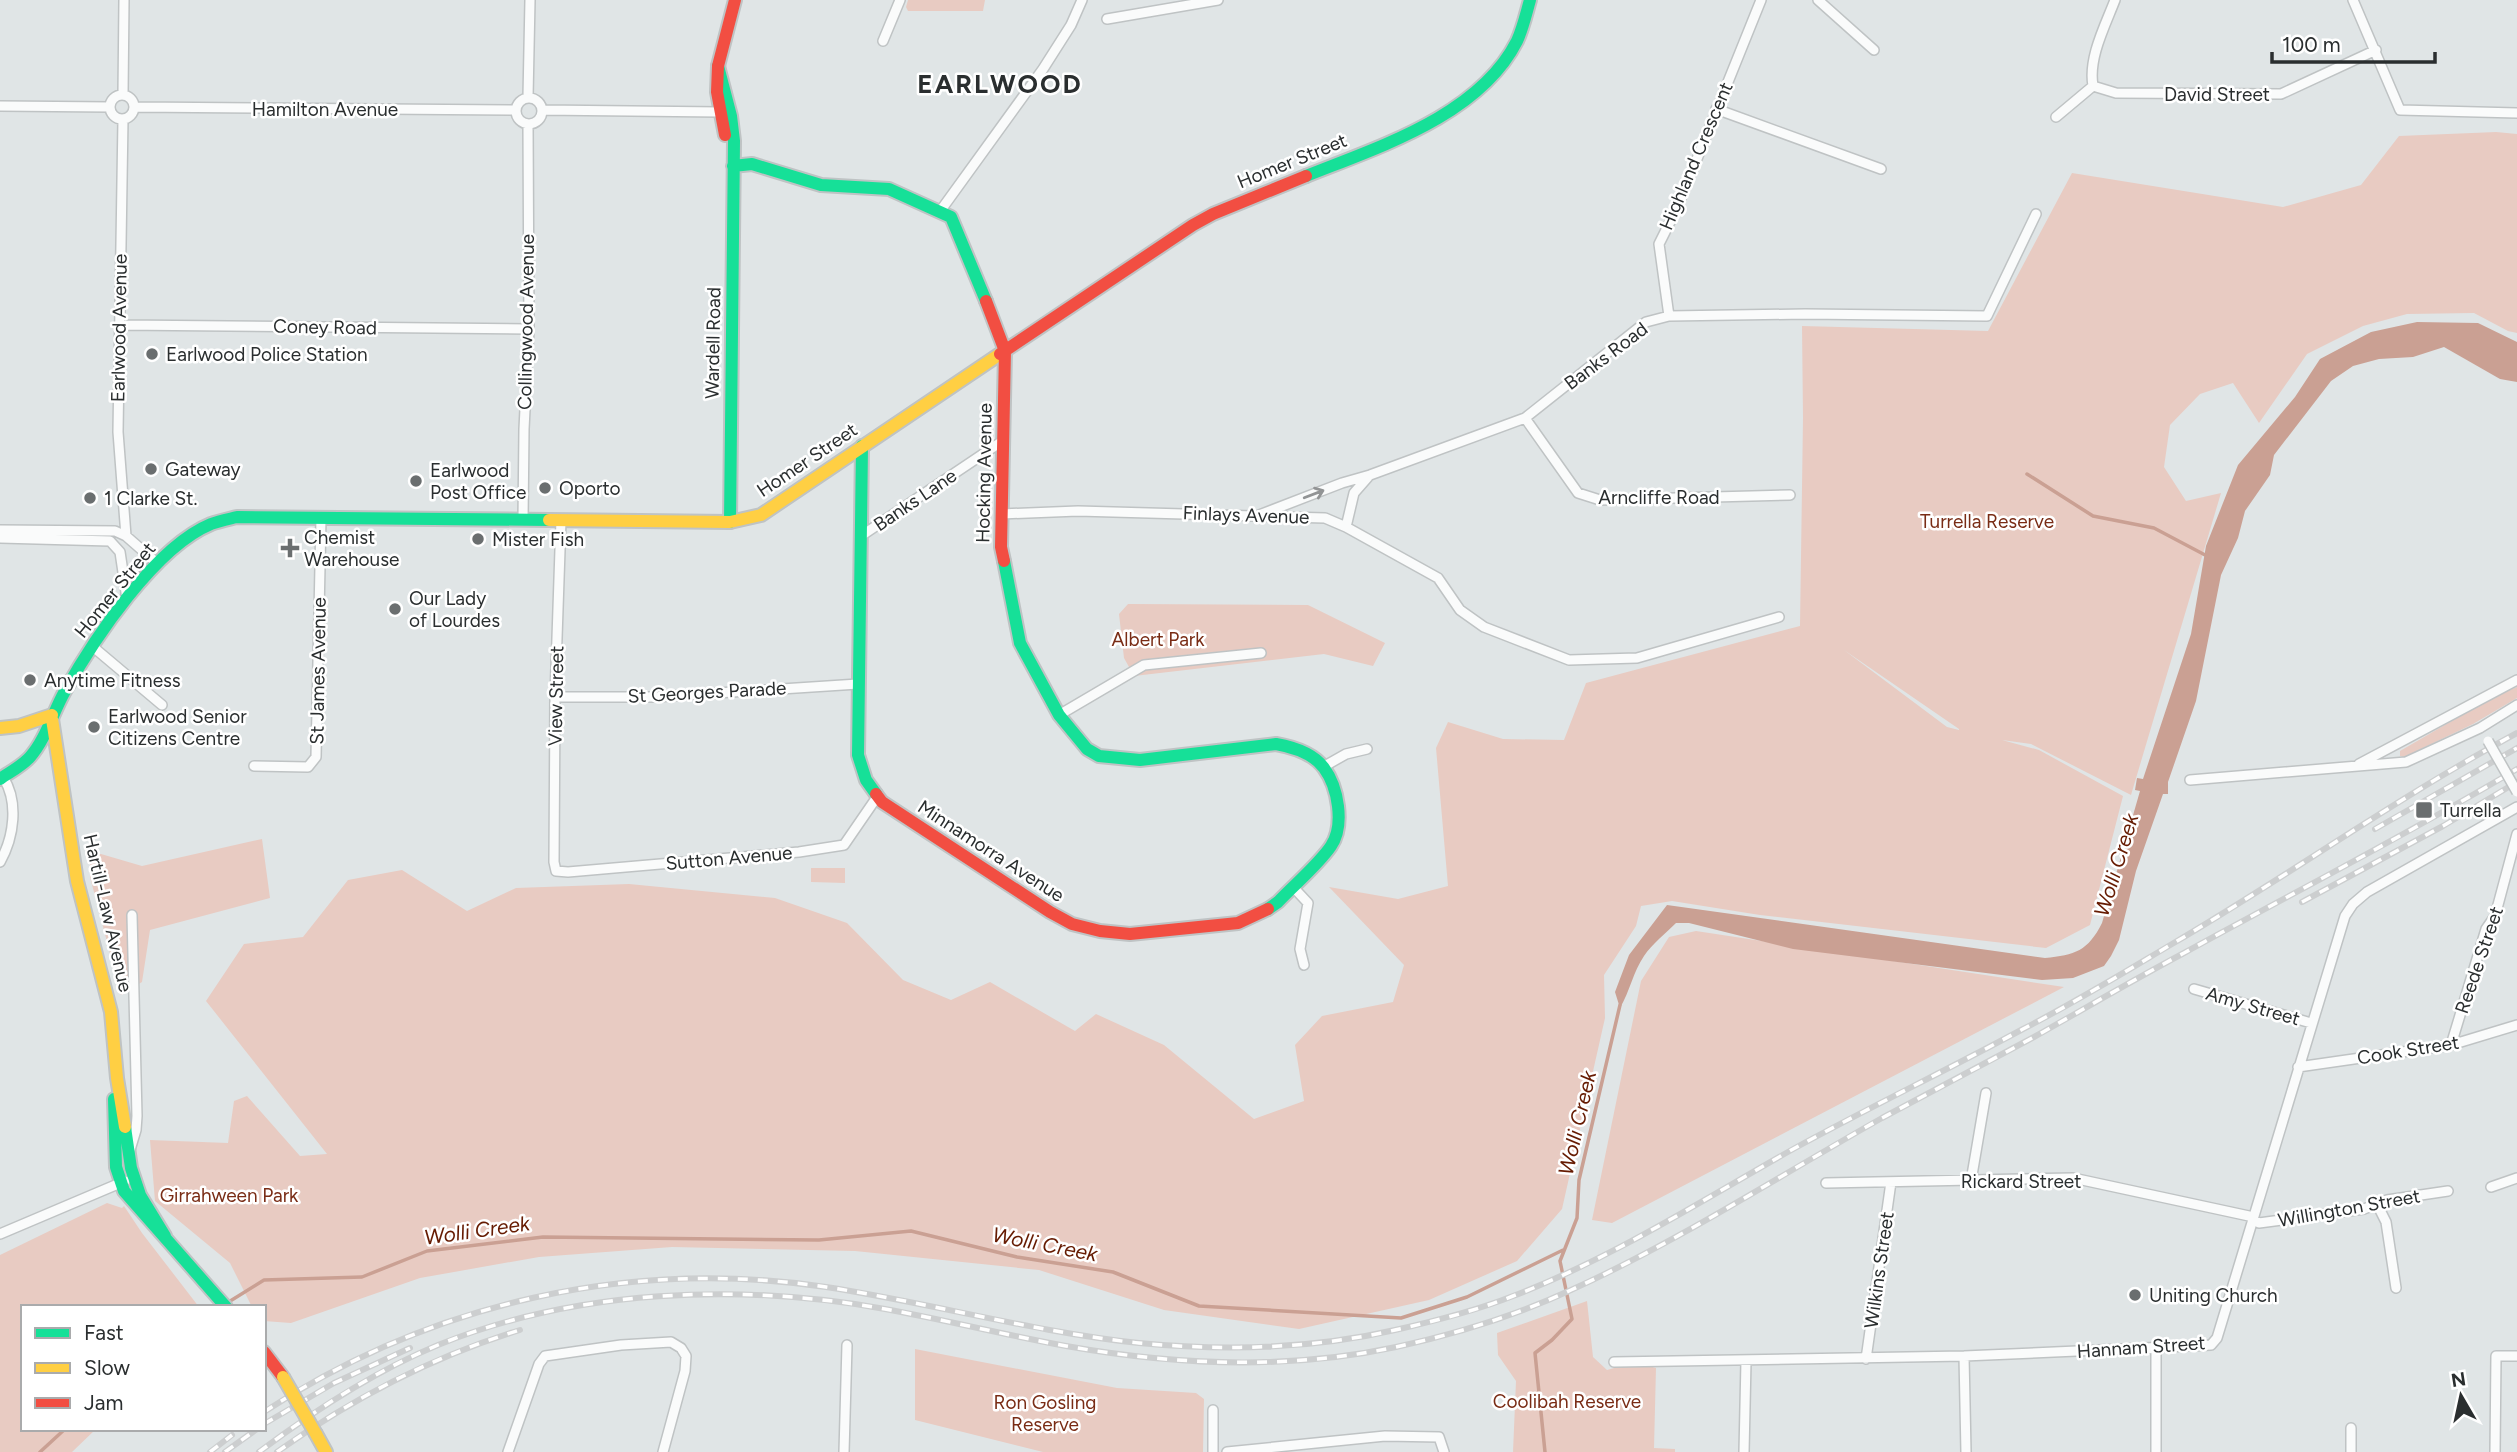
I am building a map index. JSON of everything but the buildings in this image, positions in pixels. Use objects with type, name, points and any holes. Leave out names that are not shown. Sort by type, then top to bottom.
[{"type":"main road","name":"Wardell Road","points":[[733,166],[717,92],[718,66],[735,0]]},
{"type":"main road","name":"Homer Street","points":[[1,778],[29,758],[40,743],[51,715],[92,646],[126,602],[158,564],[187,538],[211,523],[224,519],[321,518],[730,522],[748,519],[772,508],[1166,242],[1213,214],[1417,131],[1444,117],[1510,53],[1519,36],[1530,0]]},
{"type":"main road","name":"Wardell Road","points":[[718,66],[736,150],[733,166],[730,522]]},
{"type":"main road","points":[[733,166],[752,164],[821,185],[889,190],[941,210]]},
{"type":"main road","name":"Hocking Avenue","points":[[941,210],[951,217],[1002,337],[1005,351],[1001,547],[1020,643],[1059,715],[1087,749],[1099,755],[1140,760],[1276,744],[1297,748],[1323,767]]},
{"type":"main road","name":"Minnamorra Avenue","points":[[862,446],[858,755],[866,780],[877,797],[894,811],[1072,924],[1100,931],[1130,934],[1238,923],[1265,911],[1294,888],[1321,858],[1336,835],[1336,795],[1323,767]]},
{"type":"main road","points":[[0,728],[19,726],[51,715]]},
{"type":"main road","name":"Hartill-Law Avenue","points":[[51,715],[77,881],[111,1012],[117,1078],[133,1177],[140,1195],[165,1235]]},
{"type":"main road","name":"Hartill-Law Avenue","points":[[117,1078],[114,1125],[116,1167],[120,1183],[135,1206],[165,1235],[224,1305]]},
{"type":"main road","points":[[266,1355],[283,1377],[326,1452]]},
{"type":"street","points":[[123,94],[124,0]]},
{"type":"street","points":[[528,97],[530,0]]},
{"type":"street","points":[[883,41],[900,0]]},
{"type":"street","points":[[941,210],[1071,25],[1082,0]]},
{"type":"street","points":[[1107,19],[1218,0]]},
{"type":"street","name":"Highland Crescent","points":[[1669,316],[1659,244],[1678,205],[1760,0]]},
{"type":"street","points":[[1818,0],[1874,50]]},
{"type":"street","points":[[2056,117],[2092,86],[2091,76],[2099,41],[2115,0]]},
{"type":"street","points":[[2353,0],[2400,110],[2517,113]]},
{"type":"street","name":"David Street","points":[[2092,86],[2116,93],[2281,94],[2376,50]]},
{"type":"street","points":[[123,94],[130,97],[135,107],[130,117],[122,119],[115,117],[110,107],[115,97],[123,94]]},
{"type":"street","points":[[528,97],[539,103],[542,110],[540,118],[528,124],[517,118],[515,110],[521,100],[528,97]]},
{"type":"street","points":[[0,106],[110,107]]},
{"type":"street","name":"Hamilton Avenue","points":[[135,107],[515,110]]},
{"type":"street","points":[[1716,109],[1881,169]]},
{"type":"street","points":[[542,110],[720,113]]},
{"type":"street","name":"Earlwood Avenue","points":[[122,119],[118,447],[127,536]]},
{"type":"street","name":"Collingwood Avenue","points":[[523,520],[529,329],[528,124]]},
{"type":"street","name":"Banks Road","points":[[1259,515],[1525,418],[1646,323],[1669,316],[1987,316],[2036,214]]},
{"type":"street","name":"Coney Road","points":[[120,325],[529,329]]},
{"type":"street","name":"Arncliffe Road","points":[[1525,418],[1578,493],[1600,500],[1790,495]]},
{"type":"street","name":"Banks Lane","points":[[861,536],[1003,440]]},
{"type":"street","points":[[1346,527],[1354,493],[1370,475]]},
{"type":"street","name":"Finlays Avenue","points":[[1001,514],[1078,511],[1317,517],[1346,527],[1438,579],[1460,610],[1484,626],[1569,660],[1637,658],[1779,617]]},
{"type":"street","name":"St James Avenue","points":[[254,766],[307,766],[316,757],[321,518]]},
{"type":"street","name":"View Street","points":[[556,871],[555,697],[561,520]]},
{"type":"street","points":[[0,530],[115,531],[127,536],[158,564]]},
{"type":"street","points":[[0,538],[110,541],[120,552],[127,590],[126,602]]},
{"type":"street","points":[[92,646],[162,705]]},
{"type":"street","points":[[1059,715],[1144,665],[1261,653]]},
{"type":"street","points":[[2355,767],[2517,680]]},
{"type":"street","name":"St Georges Parade","points":[[555,697],[655,697],[858,684]]},
{"type":"street","points":[[2190,780],[2406,762],[2480,728],[2517,705]]},
{"type":"street","points":[[2480,728],[2517,792]]},
{"type":"street","points":[[1323,767],[1346,754],[1367,749]]},
{"type":"street","points":[[0,862],[11,841],[13,809],[10,788],[1,778]]},
{"type":"street","name":"Sutton Avenue","points":[[556,871],[799,852],[844,845],[877,797]]},
{"type":"street","name":"Hannam Street","points":[[1615,1362],[1964,1356],[2205,1346],[2214,1342],[2348,909],[2367,892],[2517,807]]},
{"type":"street","name":"Reede Street","points":[[2451,1045],[2486,929],[2495,916],[2517,834]]},
{"type":"street","points":[[1294,888],[1308,903],[1300,949],[1304,965]]},
{"type":"street","points":[[128,1153],[136,1130],[132,915]]},
{"type":"street","name":"Amy Street","points":[[2194,989],[2311,1023]]},
{"type":"street","name":"Cook Street","points":[[2298,1067],[2451,1045],[2517,1025]]},
{"type":"street","points":[[1971,1181],[1986,1093]]},
{"type":"street","points":[[121,1101],[125,1110],[130,1111],[135,1098]]},
{"type":"street","points":[[0,1234],[133,1177]]},
{"type":"street","points":[[2491,1187],[2517,1178]]},
{"type":"street","name":"Rickard Street","points":[[1826,1182],[2086,1179],[2252,1219]]},
{"type":"street","name":"Wilkins Street","points":[[1866,1359],[1891,1182]]},
{"type":"street","name":"Willington Street","points":[[2252,1219],[2259,1223],[2364,1209],[2387,1200],[2448,1191]]},
{"type":"street","points":[[2377,1204],[2386,1222],[2396,1288]]},
{"type":"street","points":[[508,1452],[539,1364],[545,1356],[621,1345],[671,1342],[681,1348],[686,1356],[685,1371],[663,1452]]},
{"type":"street","points":[[844,1452],[847,1345]]},
{"type":"street","points":[[2156,1348],[2156,1452]]},
{"type":"street","points":[[1964,1356],[1966,1452]]},
{"type":"street","points":[[2496,1452],[2496,1356],[2517,1356]]},
{"type":"street","points":[[1744,1452],[1746,1361]]},
{"type":"street","points":[[1213,1410],[1213,1452]]},
{"type":"street","points":[[2351,1428],[2351,1452]]},
{"type":"street","points":[[1227,1452],[1385,1436],[1439,1437],[1444,1452]]},
{"type":"green space","points":[[908,0],[985,0],[983,11],[908,11]]},
{"type":"green space","points":[[2496,132],[2517,134],[2517,333],[2474,313],[2407,314],[2363,326],[2307,354],[2259,423],[2233,383],[2200,394],[2170,425],[2164,467],[2186,501],[2221,493],[2131,795],[2031,744],[2002,740],[2039,750],[2123,796],[2090,925],[2046,948],[1760,915],[1672,901],[1641,906],[1636,926],[1604,975],[1605,1018],[1562,1209],[1517,1261],[1429,1300],[1299,1329],[1164,1310],[1039,1270],[855,1251],[672,1247],[539,1257],[420,1278],[291,1323],[266,1321],[266,1305],[251,1305],[230,1263],[155,1201],[150,1140],[228,1143],[234,1101],[247,1096],[300,1156],[327,1154],[206,1001],[244,944],[303,937],[348,880],[402,870],[467,911],[516,888],[629,884],[775,898],[847,923],[903,980],[951,1000],[990,982],[1075,1031],[1096,1014],[1164,1045],[1254,1119],[1304,1101],[1295,1045],[1322,1016],[1393,1002],[1404,965],[1329,887],[1398,899],[1448,886],[1436,748],[1448,722],[1503,739],[1564,740],[1586,683],[1800,626],[1802,326],[1988,331],[2072,173],[2283,207],[2361,185],[2399,136]],"holes":[[[1844,650],[1959,729],[1947,727]]]},
{"type":"green space","name":"Albert Park","points":[[1128,604],[1308,605],[1385,643],[1373,666],[1324,654],[1134,676],[1124,658],[1119,614]]},
{"type":"green space","points":[[2517,687],[2517,698],[2473,724],[2404,757],[2400,756],[2400,751],[2493,697]]},
{"type":"green space","points":[[262,839],[270,898],[150,930],[142,982],[121,995],[90,877],[90,854],[101,854],[142,866]]},
{"type":"green space","points":[[811,868],[845,868],[845,883],[811,882]]},
{"type":"green space","points":[[1696,931],[2064,987],[1612,1223],[1592,1220],[1641,981],[1669,937]]},
{"type":"green space","points":[[107,1203],[122,1208],[124,1206],[197,1305],[21,1305],[21,1431],[94,1431],[72,1452],[0,1452],[0,1255]]},
{"type":"green space","name":"Coolibah Reserve","points":[[1587,1301],[1593,1357],[1607,1370],[1631,1365],[1656,1368],[1654,1448],[1675,1449],[1675,1452],[1513,1452],[1516,1381],[1498,1355],[1497,1333]]},
{"type":"green space","name":"Ron Gosling Reserve","points":[[915,1349],[1117,1388],[1196,1393],[1204,1399],[1203,1452],[1043,1452],[915,1420]]},
{"type":"shaded area","points":[[2417,322],[2478,323],[2517,342],[2517,382],[2500,379],[2444,347],[2413,357],[2379,359],[2353,366],[2331,381],[2274,455],[2270,475],[2245,511],[2238,538],[2221,575],[2196,701],[2168,782],[2168,794],[2163,794],[2136,871],[2119,940],[2104,966],[2073,978],[2042,980],[1793,949],[1689,923],[1676,923],[1644,956],[1620,1008],[1615,992],[1629,955],[1667,905],[2045,958],[2073,953],[2086,946],[2102,923],[2140,791],[2135,790],[2137,778],[2143,779],[2191,634],[2206,546],[2238,465],[2295,397],[2320,359],[2371,332]]},
{"type":"waterway","points":[[2027,474],[2093,516],[2154,528],[2207,556]]},
{"type":"waterway","name":"Wolli Creek","points":[[1545,1452],[1535,1353],[1572,1319],[1560,1261],[1577,1218],[1579,1180],[1620,1005]]},
{"type":"waterway","name":"Wolli Creek","points":[[227,1303],[264,1280],[362,1277],[427,1251],[543,1237],[819,1240],[911,1231],[1017,1257],[1113,1272],[1199,1306],[1401,1318],[1467,1297],[1563,1250]]},
{"type":"waterway","name":"Wolli Creek","points":[[40,1452],[63,1431]]},
{"type":"railway","points":[[266,1411],[328,1374],[394,1342],[463,1317],[533,1298],[605,1285],[678,1279],[752,1280],[826,1287],[1100,1338],[1203,1347],[1268,1347],[1332,1341],[1395,1330],[1470,1311],[1550,1281],[1622,1246],[1795,1148],[2061,1009],[2215,918],[2429,783],[2517,733]]},
{"type":"railway","points":[[2375,829],[2517,748]]},
{"type":"railway","points":[[259,1452],[345,1393],[390,1367],[438,1345],[491,1326],[546,1312],[659,1296],[716,1294],[830,1301],[908,1313],[1066,1346],[1189,1361],[1273,1362],[1314,1359],[1396,1347],[1463,1330],[1550,1299],[1651,1251],[1882,1118],[2393,840],[2517,769]]},
{"type":"railway","points":[[2302,902],[2443,826],[2517,782]]},
{"type":"railway","points":[[277,1452],[335,1414],[394,1381],[455,1353],[520,1330]]},
{"type":"railway","points":[[266,1423],[334,1383],[410,1348]]},
{"type":"railway","points":[[225,1452],[254,1431]]},
{"type":"railway","points":[[210,1452],[232,1435]]},
{"type":"traffic: fast","points":[[1306,176],[1424,126],[1478,90],[1500,67],[1517,41],[1530,0]]},
{"type":"traffic: fast","points":[[718,66],[731,116],[734,141],[730,522]]},
{"type":"traffic: fast","points":[[733,166],[752,164],[821,185],[889,189],[951,217],[986,301]]},
{"type":"traffic: fast","points":[[862,446],[858,755],[866,780],[876,794]]},
{"type":"traffic: fast","points":[[0,779],[36,750],[77,670],[128,597],[169,552],[211,524],[237,517],[549,520]]},
{"type":"traffic: fast","points":[[1004,561],[1020,643],[1059,715],[1087,749],[1099,756],[1140,760],[1276,744],[1302,751],[1324,768],[1333,785],[1338,806],[1338,828],[1335,837],[1326,853],[1313,867],[1268,909]]},
{"type":"traffic: fast","points":[[114,1099],[116,1167],[124,1191],[224,1305]]},
{"type":"traffic: fast","points":[[125,1127],[131,1168],[140,1195],[165,1236]]},
{"type":"traffic: slow","points":[[549,520],[730,522],[761,515],[1000,354]]},
{"type":"traffic: slow","points":[[0,728],[19,726],[52,715]]},
{"type":"traffic: slow","points":[[52,719],[77,881],[111,1012],[125,1127]]},
{"type":"traffic: slow","points":[[283,1377],[316,1434]]},
{"type":"traffic: slow","points":[[316,1434],[326,1452]]},
{"type":"traffic: jam","points":[[725,135],[717,92],[718,66],[735,0]]},
{"type":"traffic: jam","points":[[1000,354],[1193,225],[1213,214],[1306,176]]},
{"type":"traffic: jam","points":[[986,301],[1005,351],[1001,547],[1004,561]]},
{"type":"traffic: jam","points":[[876,794],[882,802],[1072,924],[1100,931],[1130,934],[1238,923],[1268,909]]},
{"type":"traffic: jam","points":[[266,1355],[283,1377]]},
{"type":"place","name":"Earlwood Police Station","points":[[152,354]]},
{"type":"place","name":"Gateway","points":[[151,469]]},
{"type":"place","name":"Earlwood Post Office","points":[[416,481]]},
{"type":"place","name":"Oporto","points":[[545,488]]},
{"type":"place","name":"1 Clarke St.","points":[[90,498]]},
{"type":"place","name":"Mister Fish","points":[[478,539]]},
{"type":"place","name":"Chemist Warehouse","points":[[290,548]]},
{"type":"place","name":"Our Lady of Lourdes","points":[[395,609]]},
{"type":"place","name":"Anytime Fitness","points":[[30,680]]},
{"type":"place","name":"Earlwood Senior Citizens Centre","points":[[94,727]]},
{"type":"place","name":"Turrella","points":[[2424,810]]},
{"type":"place","name":"Uniting Church","points":[[2135,1295]]},
{"type":"district","name":"EARLWOOD","points":[[1000,84]]},
{"type":"park label","name":"Turrella Reserve","points":[[1987,521]]},
{"type":"park label","name":"Girrahween Park","points":[[229,1195]]}]
